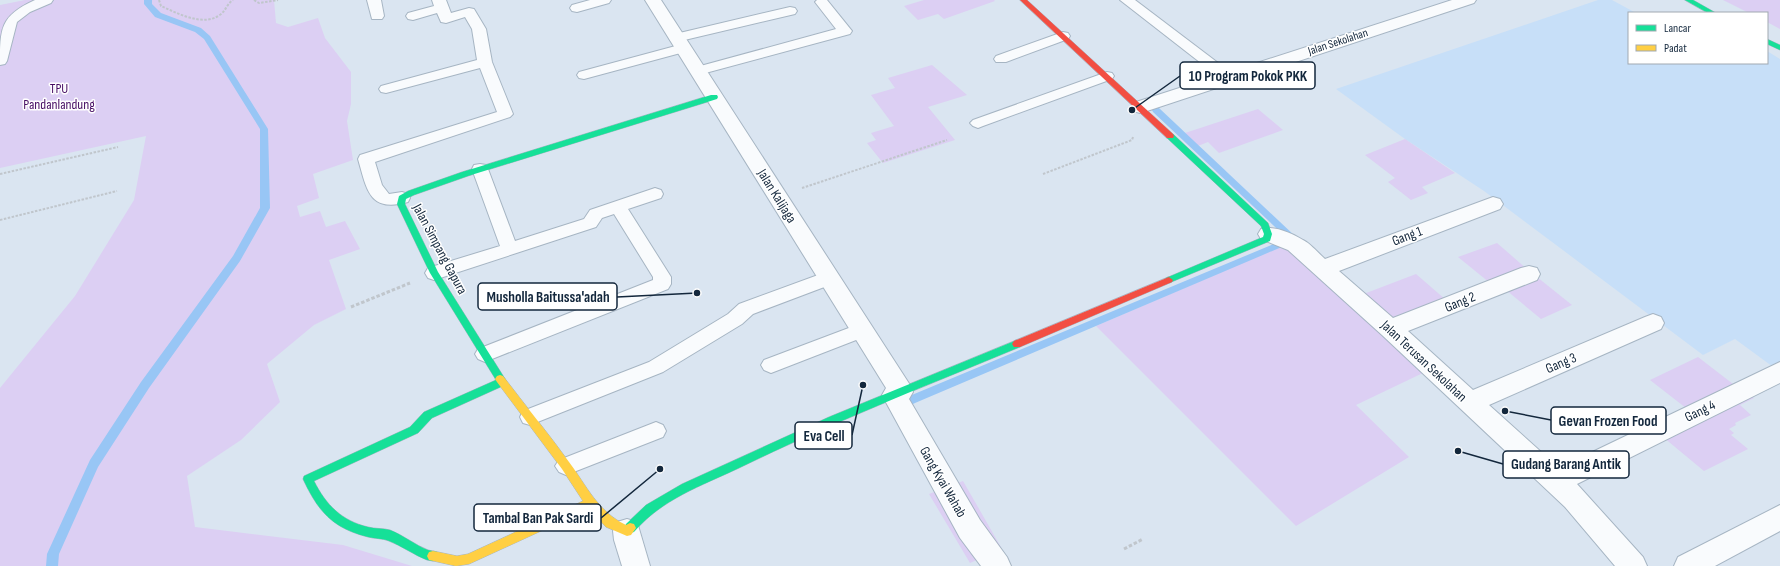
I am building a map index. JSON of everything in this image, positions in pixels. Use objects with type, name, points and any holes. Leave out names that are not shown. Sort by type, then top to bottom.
[{"type":"street","name":"Jalan Kalijaga","points":[[653,0],[862,330],[897,393]]},
{"type":"street","points":[[636,566],[628,540],[628,531],[638,517],[673,492],[897,393],[1264,242],[1267,239],[1268,234],[1265,225],[1024,0]]},
{"type":"street","name":"Jalan Sekolahan","points":[[1140,107],[1468,0]]},
{"type":"street","points":[[1688,0],[1711,12]]},
{"type":"street","points":[[1768,42],[1780,48]]},
{"type":"street","name":"Jalan Simpang Gapura","points":[[628,531],[610,523],[590,503],[566,466],[502,382],[434,273],[401,204],[402,198],[410,193],[480,169],[714,97]]},
{"type":"street","name":"Gang 1","points":[[1321,269],[1494,204]]},
{"type":"street","name":"Jalan Terusan Sekolahan","points":[[1268,234],[1296,245],[1321,269],[1390,329],[1565,490],[1630,565]]},
{"type":"street","name":"Gang 2","points":[[1390,329],[1529,274]]},
{"type":"street","name":"Gang 3","points":[[1469,403],[1653,323]]},
{"type":"street","name":"Gang 4","points":[[1565,490],[1780,372]]},
{"type":"street","points":[[502,382],[428,415],[414,430],[308,479],[318,500],[328,513],[338,521],[348,526],[388,535],[427,555],[457,561],[469,559],[504,544],[590,503]]},
{"type":"street","name":"Gang Kyai Wahab","points":[[897,393],[970,529],[997,566]]},
{"type":"street","points":[[1688,566],[1780,518]]},
{"type":"lane","points":[[0,61],[11,20],[25,10],[46,0]]},
{"type":"lane","points":[[374,0],[377,16]]},
{"type":"lane","points":[[577,8],[604,0]]},
{"type":"lane","points":[[1127,0],[1229,78]]},
{"type":"lane","points":[[698,71],[844,31],[822,2]]},
{"type":"lane","points":[[402,198],[385,200],[374,187],[366,159],[504,114],[485,62],[479,29],[469,12],[446,19],[440,4],[413,16]]},
{"type":"lane","points":[[584,75],[680,43],[790,11]]},
{"type":"lane","points":[[1001,58],[1063,36]]},
{"type":"lane","points":[[386,89],[485,62]]},
{"type":"lane","points":[[978,123],[1107,76]]},
{"type":"lane","points":[[480,169],[510,250]]},
{"type":"lane","points":[[434,273],[510,250],[590,223],[596,214],[655,194]]},
{"type":"lane","points":[[485,354],[662,284],[662,277],[616,206]]},
{"type":"lane","points":[[530,417],[656,367],[735,319],[746,309],[828,278]]},
{"type":"lane","points":[[772,365],[862,330]]},
{"type":"lane","points":[[566,466],[656,431]]},
{"type":"path","points":[[159,0],[161,6],[202,19],[212,18],[221,14],[229,2],[233,0]]},
{"type":"path","points":[[254,0],[259,3],[278,0]]},
{"type":"path","points":[[1043,174],[1132,140],[1134,132],[1158,124]]},
{"type":"path","points":[[777,197],[948,140]]},
{"type":"path","points":[[0,174],[118,147]]},
{"type":"path","points":[[0,220],[117,191]]},
{"type":"path","points":[[352,307],[434,273]]},
{"type":"path","points":[[1124,549],[1143,539]]},
{"type":"shaded area","points":[[1598,0],[1612,0],[1634,12],[1628,12],[1628,64],[1768,64],[1768,52],[1780,59],[1780,372],[1735,339],[1703,355],[1484,191],[1405,139],[1336,89]]},
{"type":"green space","name":"TPU Pandanlandung","points":[[25,0],[274,0],[276,23],[288,27],[318,18],[325,38],[351,72],[351,104],[347,121],[353,160],[313,174],[319,198],[297,206],[300,217],[320,211],[326,227],[345,221],[360,249],[329,260],[346,309],[314,325],[267,364],[280,402],[241,440],[187,476],[195,527],[343,545],[412,566],[0,566],[0,388],[75,296],[134,200],[146,136],[0,168],[0,5]]},
{"type":"green space","points":[[924,0],[995,1],[944,19],[938,14],[918,20],[904,6]]},
{"type":"green space","points":[[1723,0],[1780,0],[1780,29],[1768,23],[1768,12],[1747,12]]},
{"type":"green space","points":[[932,65],[967,95],[928,107],[955,140],[883,163],[867,143],[876,140],[871,133],[894,126],[871,95],[895,88],[888,78]]},
{"type":"green space","points":[[1258,109],[1283,130],[1219,153],[1208,142],[1198,146],[1185,133]]},
{"type":"green space","points":[[1405,139],[1455,173],[1422,187],[1428,193],[1411,200],[1388,182],[1395,178],[1365,155]]},
{"type":"green space","points":[[1497,243],[1527,269],[1490,283],[1458,257]]},
{"type":"green space","points":[[1284,245],[1425,372],[1356,405],[1409,457],[1296,526],[1096,326]]},
{"type":"green space","points":[[1416,274],[1446,300],[1395,319],[1361,295]]},
{"type":"green space","points":[[1537,277],[1572,305],[1541,319],[1506,290]]},
{"type":"green space","points":[[1698,357],[1733,384],[1686,408],[1650,380]]},
{"type":"green space","points":[[1749,394],[1754,398],[1740,405],[1751,415],[1735,423],[1736,425],[1729,429],[1734,433],[1731,435],[1748,449],[1704,471],[1663,437]]},
{"type":"green space","points":[[963,481],[1002,549],[970,563],[929,494]]},
{"type":"waterway","points":[[52,566],[53,554],[94,464],[145,385],[237,258],[265,208],[264,129],[207,38],[198,30],[158,15],[148,4],[148,0]]},
{"type":"waterway","points":[[1156,110],[1293,239]]},
{"type":"waterway","points":[[911,400],[1281,244]]},
{"type":"traffic: fast","points":[[1688,0],[1711,12]]},
{"type":"traffic: fast","points":[[1768,42],[1780,48]]},
{"type":"traffic: fast","points":[[500,379],[434,273],[401,204],[402,198],[411,193],[465,174],[714,97]]},
{"type":"traffic: fast","points":[[1169,280],[1267,239],[1268,234],[1265,225],[1170,136]]},
{"type":"traffic: fast","points":[[630,528],[650,508],[673,493],[796,436],[1017,344]]},
{"type":"traffic: fast","points":[[433,556],[427,555],[388,535],[367,532],[345,524],[330,514],[324,507],[308,479],[414,430],[428,415],[502,382]]},
{"type":"traffic: slow","points":[[500,379],[566,466],[590,503],[610,523],[627,531],[630,528]]},
{"type":"traffic: slow","points":[[433,556],[457,561],[469,559],[590,503]]},
{"type":"traffic: jam","points":[[1023,0],[1170,136]]},
{"type":"traffic: jam","points":[[1017,344],[1169,280]]},
{"type":"place","name":"10 Program Pokok PKK","points":[[1132,110]]},
{"type":"place","name":"Musholla Baitussa'adah","points":[[697,293]]},
{"type":"place","name":"Eva Cell","points":[[863,385]]},
{"type":"place","name":"Gevan Frozen Food","points":[[1505,411]]},
{"type":"place","name":"Gudang Barang Antik","points":[[1458,451]]},
{"type":"place","name":"Tambal Ban Pak Sardi","points":[[660,469]]}]
